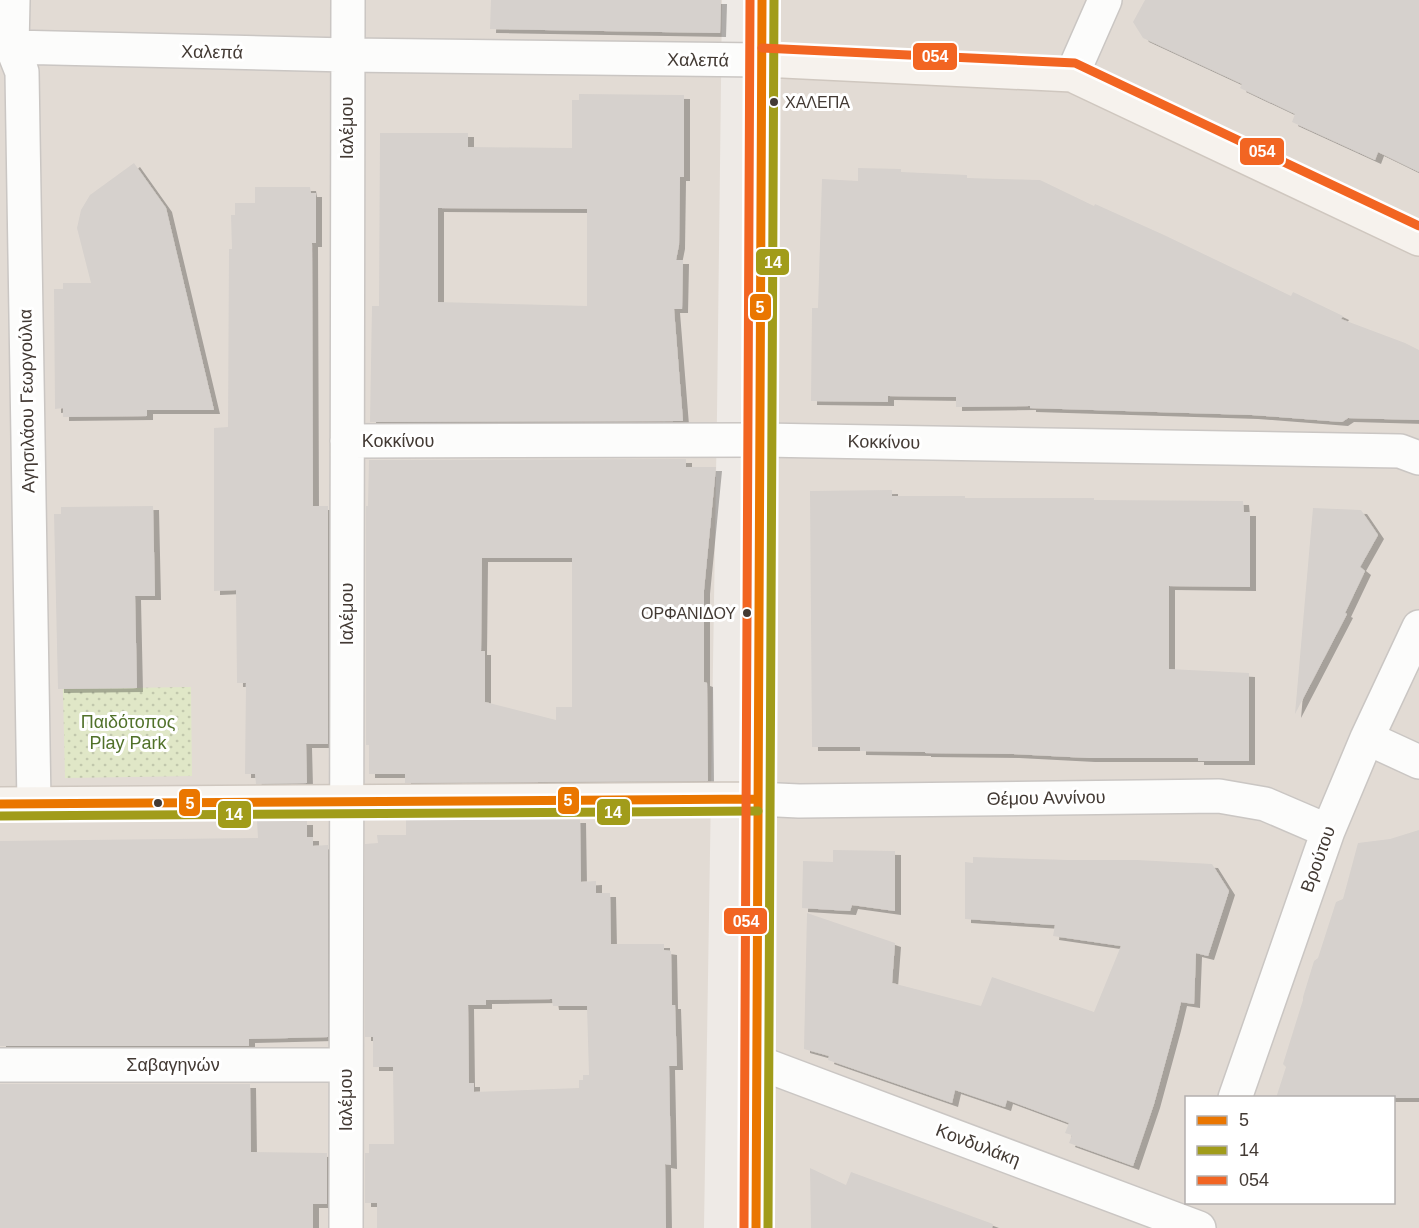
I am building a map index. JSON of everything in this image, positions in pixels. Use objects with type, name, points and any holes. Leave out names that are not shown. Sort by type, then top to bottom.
[{"type":"street","name":"Αγησιλάου Γεωργούλια","points":[[13,0],[12,47],[22,72],[11,89],[14,515],[33,804]]},
{"type":"street","name":"Ιαλέμου","points":[[346,1228],[348,0]]},
{"type":"street","points":[[756,1228],[762,0]]},
{"type":"street","points":[[1072,75],[1105,0]]},
{"type":"street","name":"Χαλεπά","points":[[12,47],[347,55],[761,60],[1072,75],[1419,239]]},
{"type":"street","name":"Κοκκίνου","points":[[347,441],[760,440],[1400,451],[1419,458]]},
{"type":"street","name":"Βρούτου","points":[[1236,1096],[1328,831],[1367,738],[1419,627]]},
{"type":"street","points":[[1367,738],[1419,762]]},
{"type":"street","name":"Θέμου Αννίνου","points":[[758,799],[799,801],[1219,796],[1265,804],[1328,831]]},
{"type":"street","points":[[0,804],[758,799]]},
{"type":"street","name":"Κονδυλάκη","points":[[757,1062],[1194,1221]]},
{"type":"street","name":"Σαβαγηνών","points":[[0,1065],[346,1065]]},
{"type":"shaded area","points":[[0,0],[722,0],[704,1228],[0,1228]]},
{"type":"shaded area","points":[[770,0],[1419,0],[1419,1228],[750,1228]]},
{"type":"green space","name":"Παιδότοπος Play Park","points":[[191,687],[192,776],[65,778],[63,689]]},
{"type":"building","points":[[491,0],[721,0],[720,33],[490,29]]},
{"type":"building","points":[[1145,0],[1419,0],[1419,172],[1378,152],[1375,160],[1292,122],[1295,114],[1240,88],[1242,84],[1143,38],[1133,22]]},
{"type":"building","points":[[579,94],[684,95],[684,177],[680,177],[679,245],[676,260],[683,260],[682,309],[674,309],[683,421],[370,422],[372,306],[379,306],[380,133],[468,133],[468,147],[572,148],[572,100],[579,100]],"holes":[[[438,208],[587,209],[587,306],[438,302]]]},
{"type":"building","points":[[134,163],[166,208],[214,410],[147,410],[147,416],[63,417],[63,408],[55,409],[54,289],[63,289],[63,283],[91,283],[77,228],[81,210],[90,195]]},
{"type":"building","points":[[858,168],[967,175],[967,178],[1040,180],[1094,206],[1095,204],[1164,235],[1291,296],[1293,292],[1343,316],[1341,319],[1419,350],[1419,420],[1348,418],[1342,422],[1252,415],[1030,408],[1030,406],[956,407],[956,397],[888,396],[888,402],[811,401],[812,308],[818,308],[822,179],[858,181]]},
{"type":"building","points":[[255,187],[310,187],[311,193],[316,193],[316,243],[312,243],[313,506],[328,506],[328,744],[306,744],[307,783],[256,784],[255,774],[245,774],[246,683],[237,683],[236,590],[214,591],[214,428],[228,427],[231,215],[235,215],[235,203],[255,203]]},
{"type":"building","points":[[686,459],[686,467],[716,467],[704,590],[704,682],[707,683],[708,781],[405,783],[405,774],[369,774],[369,745],[366,745],[366,506],[368,506],[369,460]],"holes":[[[482,558],[572,558],[572,707],[556,707],[556,720],[485,702],[485,651],[481,651]]]},
{"type":"building","points":[[892,490],[892,496],[1243,501],[1244,512],[1250,512],[1250,587],[1169,586],[1169,669],[1249,673],[1249,761],[860,751],[860,747],[812,747],[810,491]]},
{"type":"building","points":[[153,506],[155,596],[135,596],[137,688],[58,689],[54,514],[61,514],[61,507]]},
{"type":"building","points":[[1313,508],[1361,510],[1378,535],[1360,567],[1365,571],[1345,613],[1347,614],[1295,714]]},
{"type":"building","points":[[580,819],[581,882],[596,881],[596,893],[610,893],[611,944],[664,944],[664,950],[671,951],[672,1005],[675,1005],[677,1066],[669,1066],[671,1165],[665,1164],[666,1228],[377,1228],[377,1203],[365,1203],[365,1153],[369,1153],[369,1144],[394,1144],[393,1067],[373,1067],[373,1037],[365,1037],[365,844],[378,843],[377,835],[406,835],[406,820]],"holes":[[[552,999],[553,1006],[587,1006],[589,1075],[583,1075],[583,1080],[579,1080],[579,1088],[474,1092],[474,1083],[469,1083],[468,1005],[486,1005],[486,1000]]]},
{"type":"building","points":[[257,821],[307,821],[307,837],[313,837],[313,846],[328,845],[328,1037],[249,1039],[249,1046],[0,1046],[0,841],[258,838]]},
{"type":"building","points":[[1419,830],[1419,1098],[1277,1096],[1286,1067],[1283,1064],[1314,961],[1318,958],[1336,902],[1343,899],[1358,843],[1390,839]]},
{"type":"building","points":[[833,850],[895,851],[895,911],[852,905],[850,911],[802,908],[803,861],[833,862]]},
{"type":"building","points":[[973,857],[1137,860],[1212,864],[1229,891],[1208,956],[1196,953],[1194,1004],[1181,1002],[1154,1104],[1133,1166],[1069,1143],[1072,1135],[1065,1133],[1069,1123],[1007,1100],[1005,1107],[955,1090],[952,1103],[828,1060],[829,1056],[804,1049],[807,913],[895,943],[892,983],[981,1006],[992,977],[1094,1012],[1121,946],[1053,936],[1055,925],[965,919],[965,862],[973,863]]},
{"type":"building","points":[[0,1084],[250,1084],[251,1152],[327,1153],[327,1204],[313,1204],[313,1228],[0,1228]]},
{"type":"building","points":[[810,1168],[846,1185],[851,1172],[993,1224],[992,1228],[811,1228]]},
{"type":"transit line","name":"054","points":[[744,1228],[750,0]]},
{"type":"transit line","name":"5","points":[[756,1228],[762,0]]},
{"type":"transit line","name":"14","points":[[768,1228],[774,0]]},
{"type":"transit line","name":"054","points":[[762,48],[1075,63],[1419,226]]},
{"type":"transit line","name":"5","points":[[0,804],[758,799]]},
{"type":"transit line","name":"14","points":[[0,816],[758,811]]},
{"type":"place","name":"ΧΑΛΕΠΑ","points":[[774,102]]},
{"type":"place","name":"ΟΡΦΑΝΙΔΟΥ","points":[[747,613]]}]
